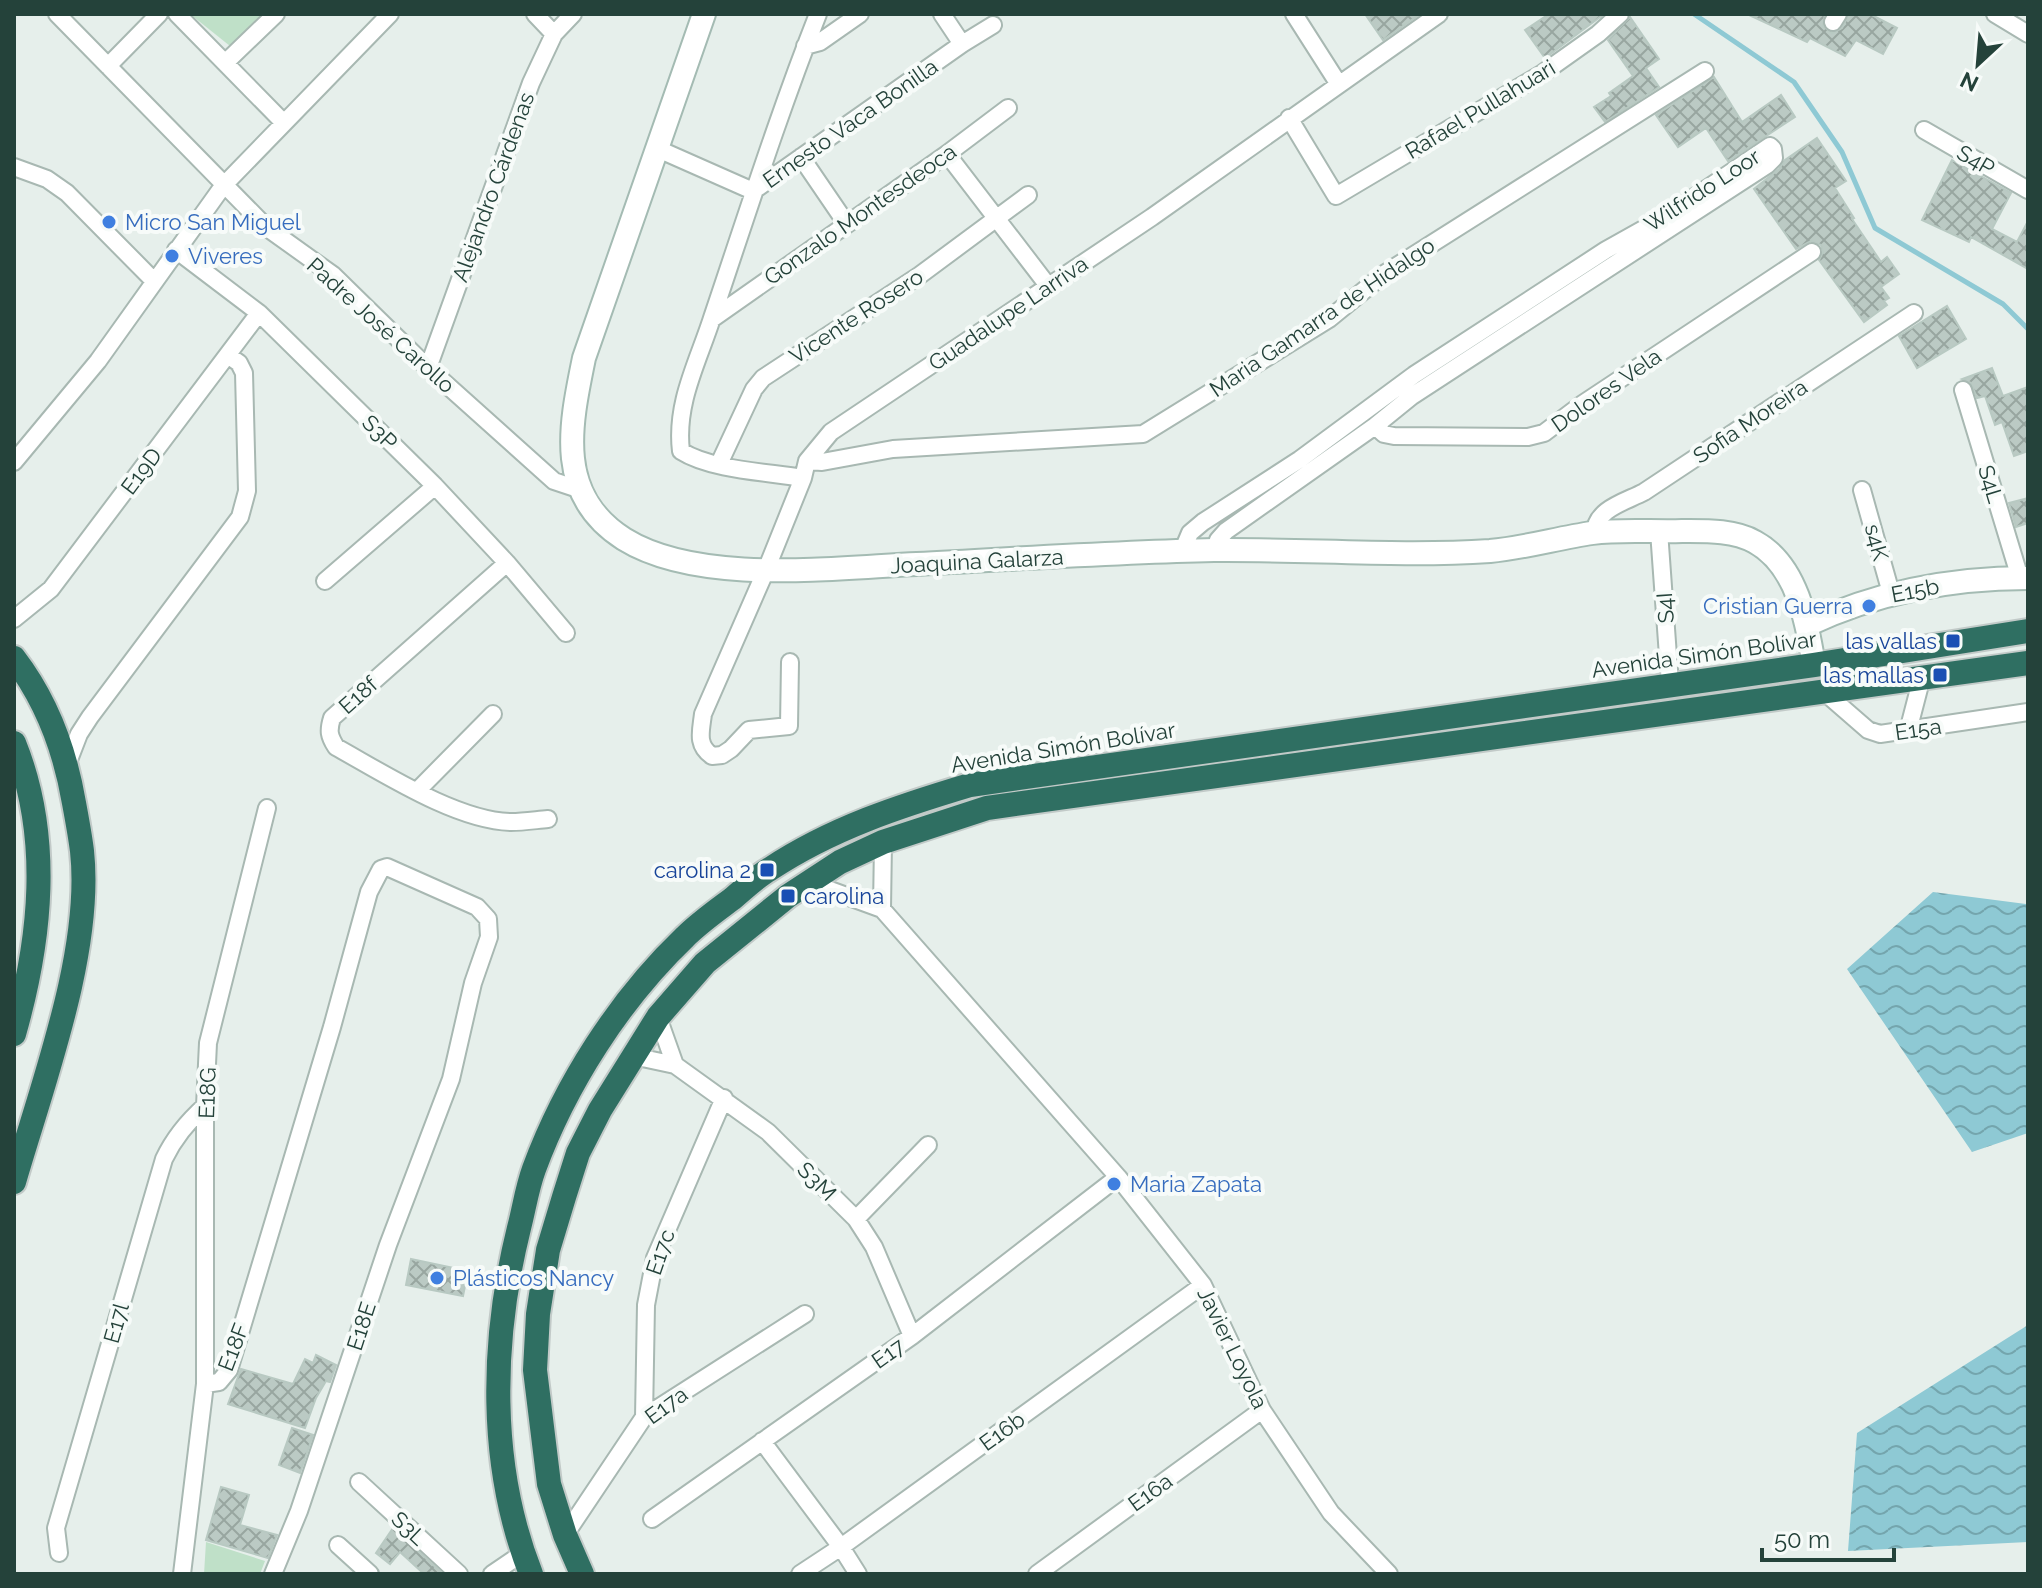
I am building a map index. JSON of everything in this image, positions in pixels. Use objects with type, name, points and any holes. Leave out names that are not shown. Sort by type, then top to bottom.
[{"type":"highway","name":"Avenida Simón Bolívar","points":[[527,1564],[500,1450],[497,1397],[507,1285],[533,1171],[584,1067],[649,974],[686,935],[767,870],[834,832],[880,812],[970,785],[1814,665],[2028,631]]},
{"type":"highway","points":[[14,658],[49,716],[67,765],[82,853],[82,899],[69,990],[14,1182]]},
{"type":"highway","points":[[582,1574],[565,1535],[549,1484],[535,1370],[538,1314],[548,1250],[578,1153],[600,1110],[658,1017],[705,963],[808,882],[840,862],[883,842],[987,808],[2028,663]]},
{"type":"highway","points":[[14,743],[29,789],[39,867],[34,954],[14,1034]]},
{"type":"street","name":"Padre José Carollo","points":[[57,14],[266,227],[333,275],[428,368],[554,481],[578,489]]},
{"type":"street","points":[[108,66],[159,14]]},
{"type":"street","points":[[177,14],[284,123]]},
{"type":"street","points":[[225,63],[276,14]]},
{"type":"street","points":[[14,462],[98,361],[223,186],[390,14]]},
{"type":"street","points":[[535,14],[554,34]]},
{"type":"street","name":"Alejandro Cárdenas","points":[[428,368],[531,83],[554,34],[573,14]]},
{"type":"street","name":"Joaquina Galarza","points":[[704,14],[584,358],[574,408],[572,465],[578,489],[594,513],[611,529],[639,547],[673,559],[766,570],[1215,550],[1450,553],[1495,550],[1595,533],[1659,531],[1732,535],[1758,544],[1784,570],[1807,625],[1814,665]]},
{"type":"street","name":"Maria Gamarra de Hidalgo","points":[[818,14],[684,393],[682,453],[719,464],[805,470],[822,462],[883,450],[1143,434],[1329,319],[1384,274],[1705,71]]},
{"type":"street","points":[[805,46],[820,42],[860,14]]},
{"type":"street","points":[[942,14],[962,44]]},
{"type":"street","points":[[1294,14],[1338,83]]},
{"type":"street","name":"Guadalupe Larriva","points":[[790,662],[789,726],[749,730],[731,749],[716,756],[705,751],[701,745],[703,714],[766,570],[805,470],[831,432],[1049,287],[1439,14]]},
{"type":"street","name":"Rafael Pullahuari","points":[[1289,118],[1336,196],[1543,73],[1598,34],[1620,14]]},
{"type":"street","points":[[1995,14],[2028,34]]},
{"type":"street","name":"Ernesto Vaca Bonilla","points":[[658,149],[753,191],[993,25]]},
{"type":"street","name":"Gonzalo Montesdeoca","points":[[712,319],[1008,108]]},
{"type":"street","name":"S4P","points":[[1924,130],[2028,190]]},
{"type":"street","name":"Wilfrido Loor","points":[[1182,552],[1190,533],[1203,522],[1299,460],[1402,383],[1606,250],[1665,217],[1754,155],[1770,146],[1773,149],[1774,158],[1767,165],[1412,396],[1375,426],[1226,531],[1218,540],[1215,550]]},
{"type":"street","points":[[947,154],[1049,287]]},
{"type":"street","points":[[801,157],[846,223]]},
{"type":"street","points":[[14,167],[47,179],[67,193],[154,281]]},
{"type":"street","name":"Vicente Rosero","points":[[719,464],[754,389],[763,378],[920,275],[1028,195]]},
{"type":"street","name":"S3P","points":[[176,250],[259,313],[435,486],[507,563],[566,633]]},
{"type":"street","name":"Dolores Vela","points":[[1375,426],[1384,434],[1394,436],[1541,435],[1581,405],[1812,252]]},
{"type":"street","name":"E19D","points":[[14,619],[51,589],[259,313]]},
{"type":"street","name":"Sofia Moreira","points":[[1595,533],[1595,521],[1601,514],[1644,492],[1914,313]]},
{"type":"street","points":[[67,765],[79,734],[90,717],[240,517],[247,491],[244,373],[239,363],[229,356]]},
{"type":"street","name":"S4L","points":[[1963,390],[2024,578]]},
{"type":"street","points":[[325,581],[435,486]]},
{"type":"street","name":"s4K","points":[[1862,490],[1891,593]]},
{"type":"street","name":"S4I","points":[[1659,531],[1670,684]]},
{"type":"street","name":"E18f","points":[[507,563],[332,718],[328,729],[336,747],[417,791],[460,810],[510,822],[548,819]]},
{"type":"street","name":"E15b","points":[[1807,625],[1850,606],[1891,593],[1961,581],[2024,578]]},
{"type":"street","points":[[1908,731],[1922,677]]},
{"type":"street","name":"E15a","points":[[1822,690],[1868,730],[1880,734],[2028,712]]},
{"type":"street","points":[[417,791],[493,714]]},
{"type":"street","name":"E18G","points":[[205,1384],[205,1106],[208,1043],[267,808]]},
{"type":"street","points":[[882,909],[883,842]]},
{"type":"street","name":"E18E","points":[[273,1574],[299,1511],[388,1245],[451,1079],[473,983],[489,937],[488,919],[477,907],[387,867],[381,869],[369,892],[305,1116]]},
{"type":"street","name":"Javier Loyola","points":[[808,882],[882,909],[1118,1177],[1203,1285],[1262,1410],[1331,1513],[1389,1574]]},
{"type":"street","points":[[658,1017],[675,1065]]},
{"type":"street","name":"S3M","points":[[633,1056],[675,1065],[724,1098],[768,1132],[856,1219],[874,1247],[912,1336]]},
{"type":"street","name":"E17c","points":[[644,1417],[646,1305],[655,1258],[724,1098]]},
{"type":"street","name":"E17l","points":[[59,1553],[56,1528],[164,1159],[173,1141],[205,1106]]},
{"type":"street","name":"E18F","points":[[182,1574],[205,1384],[219,1382],[229,1370],[305,1116]]},
{"type":"street","points":[[856,1219],[928,1145]]},
{"type":"street","name":"E17","points":[[652,1519],[912,1336],[1118,1177]]},
{"type":"street","name":"E16b","points":[[800,1574],[1203,1285]]},
{"type":"street","name":"E17a","points":[[565,1535],[644,1417],[805,1314]]},
{"type":"street","name":"E16a","points":[[1037,1574],[1262,1410]]},
{"type":"street","points":[[762,1441],[858,1574]]},
{"type":"street","name":"S3L","points":[[359,1482],[459,1574]]},
{"type":"street","points":[[338,1545],[370,1574]]},
{"type":"street","points":[[492,1574],[527,1564]]},
{"type":"green space","points":[[190,14],[279,14],[240,54]]},
{"type":"green space","points":[[206,1542],[265,1561],[260,1574],[204,1574]]},
{"type":"water","points":[[1933,892],[2026,904],[2028,907],[2028,1133],[1972,1152],[1847,969]]},
{"type":"water","points":[[2028,1325],[2028,1542],[1848,1551],[1857,1433]]},
{"type":"building","points":[[1365,14],[1420,14],[1383,40]]},
{"type":"building","points":[[1549,14],[1604,14],[1545,58],[1525,30]]},
{"type":"building","points":[[1747,14],[1825,14],[1823,26],[1832,33],[1842,28],[1849,14],[1870,14],[1897,28],[1883,54],[1856,40],[1845,56],[1810,38],[1807,42]]},
{"type":"building","points":[[1630,17],[1659,59],[1646,68],[1659,87],[1605,122],[1594,107],[1633,76],[1608,40]]},
{"type":"building","points":[[1714,77],[1742,122],[1781,95],[1795,117],[1728,161],[1706,128],[1678,147],[1656,115]]},
{"type":"building","points":[[1817,138],[1846,181],[1835,188],[1852,219],[1881,262],[1887,257],[1899,274],[1881,287],[1889,298],[1884,301],[1887,305],[1864,322],[1819,260],[1823,252],[1821,245],[1811,241],[1796,249],[1754,189],[1779,169],[1785,160]]},
{"type":"building","points":[[1952,160],[2011,193],[1992,229],[2017,242],[2028,221],[2028,269],[1971,237],[1969,242],[1922,220]]},
{"type":"building","points":[[1947,306],[1966,339],[1917,368],[1899,336]]},
{"type":"building","points":[[1992,368],[2003,396],[2028,387],[2028,451],[2014,456],[2002,422],[1995,425],[1985,396],[1977,398],[1971,383],[1962,379]]},
{"type":"building","points":[[2028,498],[2028,523],[2016,527],[2009,503]]},
{"type":"building","name":"Plásticos Nancy","points":[[411,1259],[468,1271],[463,1296],[406,1285]]},
{"type":"building","points":[[316,1355],[336,1365],[330,1382],[326,1381],[316,1398],[305,1428],[228,1404],[241,1369],[293,1384],[305,1359],[313,1363]]},
{"type":"building","points":[[292,1428],[313,1435],[300,1473],[279,1465]]},
{"type":"building","points":[[221,1487],[249,1495],[240,1525],[277,1535],[268,1558],[206,1540]]},
{"type":"building","points":[[393,1528],[443,1574],[424,1574],[400,1552],[390,1564],[376,1553]]},
{"type":"waterway","points":[[1694,14],[1794,82],[1842,152],[1875,228],[2003,304],[2028,329]]},
{"type":"place","name":"Micro San Miguel","points":[[109,222]]},
{"type":"place","name":"Viveres","points":[[172,256]]},
{"type":"place","name":"Cristian Guerra","points":[[1869,606]]},
{"type":"place","name":"las vallas","points":[[1953,641]]},
{"type":"place","name":"las mallas","points":[[1940,675]]},
{"type":"place","name":"carolina 2","points":[[767,870]]},
{"type":"place","name":"carolina","points":[[788,896]]},
{"type":"place","name":"Maria Zapata","points":[[1114,1184]]},
{"type":"place","name":"Plásticos Nancy","points":[[437,1278]]}]
